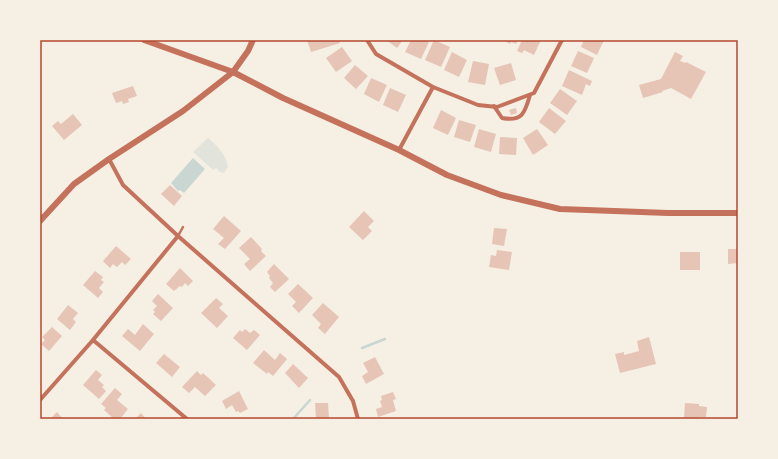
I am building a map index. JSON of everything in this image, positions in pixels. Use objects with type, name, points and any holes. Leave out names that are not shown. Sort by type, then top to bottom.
[{"type":"street","points":[[144,40],[233,72],[283,98],[399,150],[447,175],[501,195],[560,208],[668,213],[738,213]]},
{"type":"street","points":[[40,221],[74,184],[109,159],[183,111],[233,72],[248,51],[253,40]]},
{"type":"street","points":[[367,40],[376,54],[433,86],[478,105],[497,107],[534,93],[562,40]]},
{"type":"street","points":[[399,150],[433,86]]},
{"type":"street","points":[[494,106],[502,118],[512,120],[522,115],[527,107],[530,95]]},
{"type":"street","points":[[109,159],[123,185],[178,236],[339,377],[352,400],[358,419]]},
{"type":"street","points":[[40,400],[93,340],[178,236]]},
{"type":"street","points":[[93,340],[187,419]]},
{"type":"lane","points":[[178,236],[183,227]]},
{"type":"shaded area","points":[[208,138],[218,147],[227,162],[228,167],[224,173],[220,172],[216,168],[213,170],[193,152]]},
{"type":"shaded area","points":[[193,158],[205,169],[184,193],[180,190],[178,191],[171,183]]},
{"type":"building","points":[[307,40],[339,40],[340,43],[311,52]]},
{"type":"building","points":[[386,40],[403,40],[397,48]]},
{"type":"building","points":[[411,40],[426,40],[429,42],[421,59],[405,52]]},
{"type":"building","points":[[434,40],[450,47],[441,67],[425,60]]},
{"type":"building","points":[[503,40],[518,40],[516,44],[511,42],[510,44]]},
{"type":"building","points":[[522,40],[541,40],[534,55],[524,50],[522,53],[517,51]]},
{"type":"building","points":[[584,40],[604,40],[597,55],[581,47]]},
{"type":"building","points":[[342,47],[352,61],[336,72],[326,58]]},
{"type":"building","points":[[578,51],[594,58],[587,73],[571,66]]},
{"type":"building","points":[[452,52],[467,60],[459,77],[444,70]]},
{"type":"building","points":[[675,52],[683,56],[680,61],[686,62],[706,72],[691,99],[671,88],[643,98],[639,85],[661,79]]},
{"type":"building","points":[[473,61],[489,64],[485,85],[468,82]]},
{"type":"building","points":[[511,63],[516,80],[500,85],[494,68]]},
{"type":"building","points":[[355,65],[368,76],[356,89],[344,78]]},
{"type":"building","points":[[569,70],[592,81],[590,86],[586,84],[582,95],[562,86]]},
{"type":"building","points":[[371,78],[387,85],[379,102],[364,94]]},
{"type":"building","points":[[133,86],[137,96],[128,99],[129,102],[123,104],[122,101],[116,103],[112,93]]},
{"type":"building","points":[[390,88],[406,95],[398,112],[383,105]]},
{"type":"building","points":[[560,89],[577,101],[567,115],[550,103]]},
{"type":"building","points":[[516,108],[517,113],[511,115],[509,110]]},
{"type":"building","points":[[549,108],[566,121],[555,134],[539,122]]},
{"type":"building","points":[[441,110],[456,118],[448,135],[433,128]]},
{"type":"building","points":[[73,114],[82,125],[64,140],[52,126],[58,121],[61,124]]},
{"type":"building","points":[[459,120],[476,125],[470,142],[454,137]]},
{"type":"building","points":[[479,129],[496,134],[491,152],[474,147]]},
{"type":"building","points":[[537,129],[548,145],[533,155],[523,138]]},
{"type":"building","points":[[500,137],[517,138],[516,155],[499,154]]},
{"type":"building","points":[[170,185],[182,196],[174,206],[161,194]]},
{"type":"building","points":[[364,211],[374,221],[368,227],[372,231],[363,240],[349,227]]},
{"type":"building","points":[[224,216],[241,231],[225,249],[218,244],[224,238],[213,229]]},
{"type":"building","points":[[494,228],[507,229],[504,246],[492,244]]},
{"type":"building","points":[[251,237],[266,256],[250,271],[244,264],[250,259],[239,248]]},
{"type":"building","points":[[116,246],[131,259],[125,265],[122,262],[117,267],[113,264],[110,268],[103,261]]},
{"type":"building","points":[[728,249],[738,249],[738,263],[728,264]]},
{"type":"building","points":[[497,250],[512,252],[509,270],[489,267],[491,255],[496,256]]},
{"type":"building","points":[[680,252],[700,252],[700,270],[680,270]]},
{"type":"building","points":[[274,264],[289,279],[275,292],[270,287],[273,283],[267,272]]},
{"type":"building","points":[[180,268],[193,281],[188,286],[185,283],[182,287],[180,286],[174,291],[166,284]]},
{"type":"building","points":[[95,271],[103,277],[101,280],[104,282],[99,288],[103,292],[98,298],[83,285]]},
{"type":"building","points":[[298,284],[313,298],[299,313],[292,306],[296,302],[288,294]]},
{"type":"building","points":[[158,294],[173,308],[161,321],[153,314],[155,312],[153,310],[157,306],[152,301]]},
{"type":"building","points":[[216,298],[223,304],[219,308],[228,316],[217,328],[201,313]]},
{"type":"building","points":[[323,303],[339,317],[325,334],[318,328],[321,324],[312,315]]},
{"type":"building","points":[[68,305],[78,313],[73,319],[76,322],[70,330],[57,319]]},
{"type":"building","points":[[143,324],[154,334],[140,351],[122,336],[128,329],[135,335]]},
{"type":"building","points":[[52,327],[62,336],[49,351],[41,344],[45,340],[42,337]]},
{"type":"building","points":[[245,329],[250,333],[254,330],[260,335],[247,350],[233,338],[240,330],[242,332]]},
{"type":"building","points":[[649,337],[656,364],[620,373],[615,354],[624,352],[624,355],[639,351],[637,341]]},
{"type":"building","points":[[264,350],[275,360],[280,353],[287,359],[273,376],[268,372],[267,374],[253,363]]},
{"type":"building","points":[[164,354],[180,367],[172,377],[156,363]]},
{"type":"building","points":[[375,357],[384,374],[366,384],[362,376],[368,372],[363,363]]},
{"type":"building","points":[[293,364],[308,378],[299,388],[285,373]]},
{"type":"building","points":[[96,370],[102,375],[98,380],[104,385],[102,387],[106,391],[99,399],[83,385]]},
{"type":"building","points":[[197,371],[201,375],[203,373],[216,385],[205,396],[195,387],[189,393],[182,387]]},
{"type":"building","points":[[115,388],[122,394],[117,400],[128,409],[120,419],[114,419],[104,410],[106,408],[101,404]]},
{"type":"building","points":[[239,391],[248,409],[240,413],[238,411],[236,412],[232,405],[226,409],[222,401]]},
{"type":"building","points":[[393,392],[396,399],[393,400],[396,411],[378,417],[376,409],[382,407],[380,401],[382,400],[381,396]]},
{"type":"building","points":[[315,403],[328,403],[329,419],[316,419]]},
{"type":"building","points":[[685,403],[699,404],[699,406],[707,407],[706,417],[698,417],[698,419],[684,419]]},
{"type":"building","points":[[57,412],[63,419],[50,419]]},
{"type":"building","points":[[141,413],[146,419],[135,419]]},
{"type":"waterway","points":[[362,348],[385,339]]},
{"type":"waterway","points":[[293,419],[310,400]]}]
